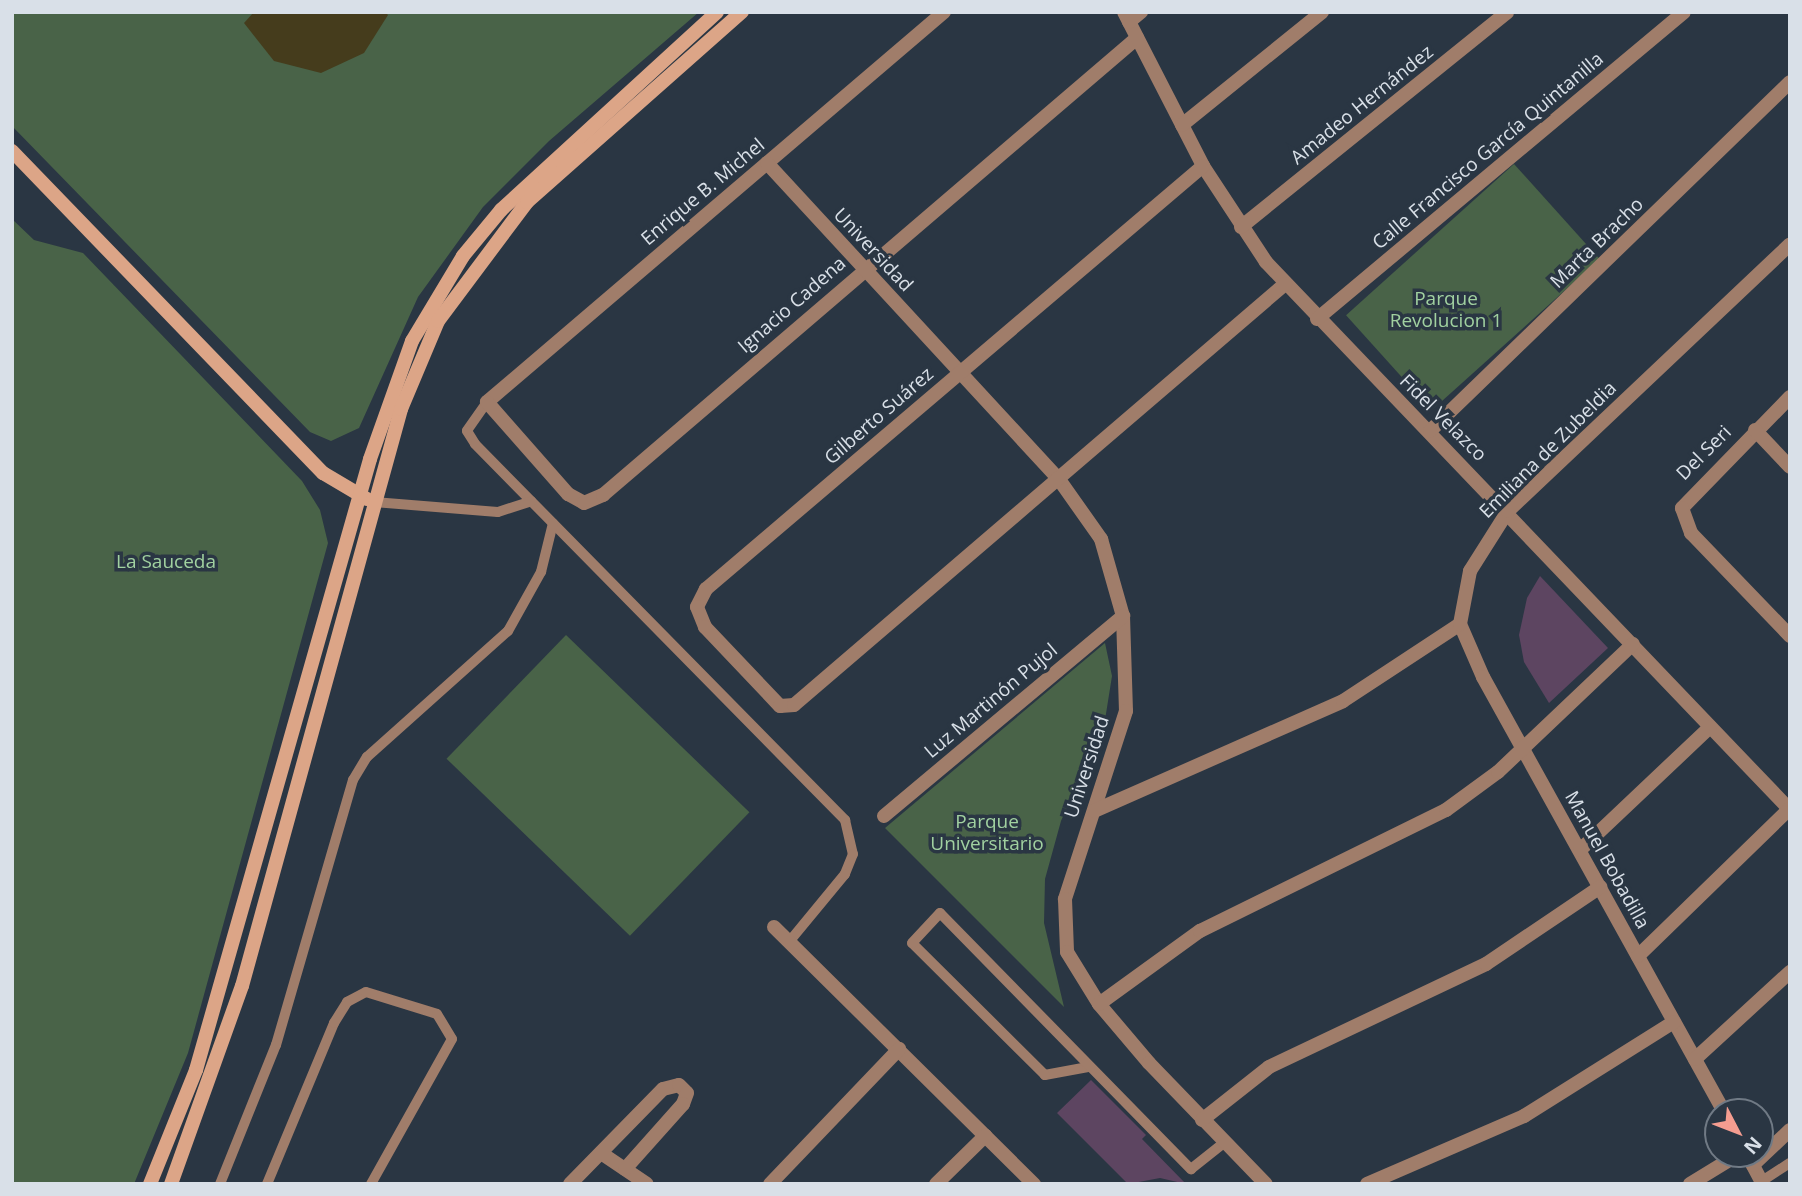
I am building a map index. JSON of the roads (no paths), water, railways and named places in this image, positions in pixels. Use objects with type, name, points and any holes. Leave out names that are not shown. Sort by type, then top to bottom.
[{"type":"main road","points":[[150,1184],[196,1070],[412,341],[463,256],[533,177],[717,12]]},
{"type":"main road","points":[[172,1184],[238,998],[367,499],[418,365],[468,274],[551,178],[742,12]]},
{"type":"main road","points":[[12,151],[323,473],[367,499]]},
{"type":"street","name":"Enrique B. Michel","points":[[487,402],[944,12]]},
{"type":"street","points":[[1126,17],[1141,12]]},
{"type":"street","points":[[1182,125],[1322,12]]},
{"type":"street","name":"Amadeo Hernández","points":[[1241,227],[1507,12]]},
{"type":"street","name":"Calle Francisco García Quintanilla","points":[[1317,318],[1684,12]]},
{"type":"street","name":"Fidel Velazco","points":[[1126,17],[1203,166],[1241,227],[1285,284],[1508,511],[1789,810]]},
{"type":"street","name":"Ignacio Cadena","points":[[487,402],[568,494],[584,503],[603,495],[863,268],[1137,38]]},
{"type":"street","name":"Marta Bracho","points":[[1430,431],[1790,82]]},
{"type":"street","name":"Universidad","points":[[767,163],[1058,478],[1101,539],[1123,616],[1126,711],[1072,872],[1063,930],[1067,952],[1099,1004],[1202,1120],[1266,1184]]},
{"type":"street","name":"Gilberto Suárez","points":[[1058,478],[794,705],[780,706],[705,627],[699,598],[1203,166]]},
{"type":"street","name":"Emiliana de Zubeldia","points":[[1460,624],[1470,571],[1508,511],[1790,244]]},
{"type":"street","points":[[1058,478],[1285,284]]},
{"type":"street","name":"Del Seri","points":[[1790,397],[1691,492],[1682,516],[1790,636]]},
{"type":"street","points":[[1755,430],[1790,467]]},
{"type":"street","name":"Luz Martinón Pujol","points":[[884,816],[1123,616]]},
{"type":"street","points":[[1094,811],[1343,701],[1460,624]]},
{"type":"street","name":"Manuel Bobadilla","points":[[1460,624],[1523,749],[1716,1098]]},
{"type":"street","points":[[1099,1004],[1217,921],[1446,810],[1523,749],[1633,644]]},
{"type":"street","points":[[1580,850],[1710,727]]},
{"type":"street","points":[[1638,956],[1789,810]]},
{"type":"street","points":[[1202,1120],[1269,1067],[1486,964],[1600,887]]},
{"type":"street","points":[[774,928],[1034,1184]]},
{"type":"street","points":[[1695,1059],[1790,972]]},
{"type":"street","points":[[1367,1184],[1524,1116],[1674,1022]]},
{"type":"street","points":[[770,1184],[899,1049]]},
{"type":"street","points":[[570,1184],[663,1089],[679,1085],[687,1093],[684,1104],[625,1169]]},
{"type":"street","points":[[1774,1142],[1790,1130]]},
{"type":"street","points":[[936,1184],[985,1136]]},
{"type":"street","points":[[601,1153],[647,1184]]},
{"type":"street","points":[[1690,1184],[1716,1168]]},
{"type":"lane","points":[[487,402],[467,431],[531,501],[845,820],[853,854],[845,874],[789,942]]},
{"type":"lane","points":[[367,499],[498,512],[531,501]]},
{"type":"lane","points":[[220,1184],[276,1045],[353,780],[367,757],[508,631],[541,572],[553,523]]},
{"type":"lane","points":[[1088,1067],[1045,1075],[912,943],[940,913],[1088,1067],[1191,1169],[1224,1142]]},
{"type":"lane","points":[[267,1184],[334,1023],[347,1002],[366,992],[437,1014],[452,1038],[371,1184]]},
{"type":"lane","points":[[1763,1182],[1790,1163]]},
{"type":"park label","name":"Parque Revolucion 1","points":[[1446,310]]},
{"type":"park label","name":"La Sauceda","points":[[166,562]]},
{"type":"park label","name":"Parque Universitario","points":[[987,833]]}]
